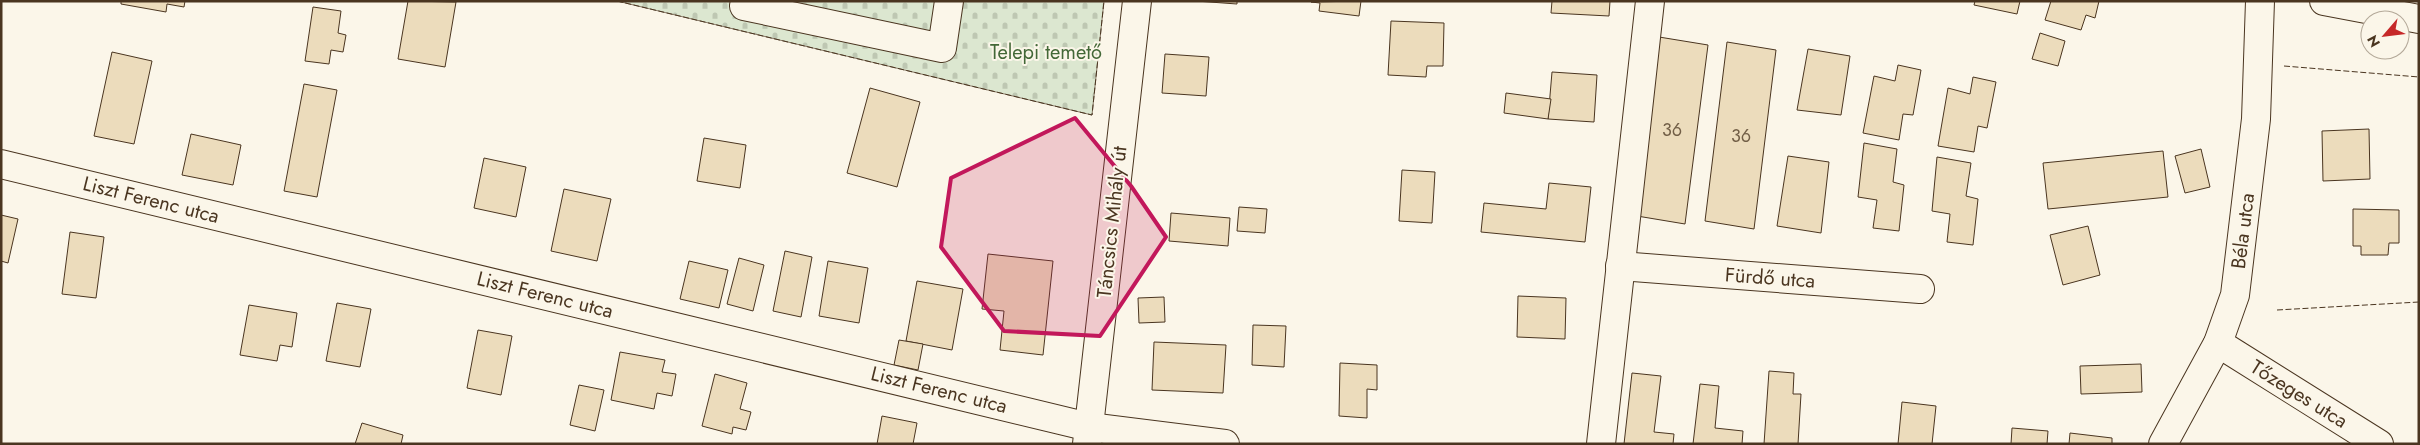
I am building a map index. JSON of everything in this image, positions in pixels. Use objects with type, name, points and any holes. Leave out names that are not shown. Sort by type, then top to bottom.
[{"type":"street","points":[[745,1],[744,6],[942,48],[949,1]]},
{"type":"street","name":"Táncsics Mihály út","points":[[1088,435],[1137,1]]},
{"type":"street","points":[[1601,444],[1650,1]]},
{"type":"street","name":"Béla utca","points":[[2163,444],[2218,343],[2235,295],[2256,119],[2260,1]]},
{"type":"street","points":[[2324,1],[2419,19]]},
{"type":"street","name":"Liszt Ferenc utca","points":[[1,164],[1088,435],[1225,444]]},
{"type":"street","name":"Fürdő utca","points":[[1620,266],[1920,290]]},
{"type":"street","name":"Tőzeges utca","points":[[2218,343],[2379,444]]},
{"type":"highlighted area","points":[[1075,118],[1131,186],[1166,237],[1100,336],[1004,331],[941,247],[951,178]]},
{"type":"green space","name":"Telepi temető","points":[[617,1],[1104,1],[1092,115]]},
{"type":"building","points":[[121,1],[185,1],[184,7],[167,4],[166,12],[121,4]]},
{"type":"building","points":[[408,1],[456,2],[445,67],[398,59]]},
{"type":"building","points":[[1196,1],[1237,1],[1237,4]]},
{"type":"building","points":[[1361,1],[1359,16],[1319,11],[1320,3],[1311,2]]},
{"type":"building","points":[[1552,1],[1610,1],[1609,16],[1551,13]]},
{"type":"building","points":[[1975,1],[2020,1],[2017,14],[1974,5]]},
{"type":"building","points":[[2051,1],[2099,1],[2095,18],[2086,15],[2081,30],[2045,20]]},
{"type":"building","points":[[313,7],[341,11],[338,33],[346,35],[343,52],[331,50],[329,64],[305,61]]},
{"type":"building","points":[[1391,21],[1444,23],[1443,66],[1427,66],[1426,77],[1388,75]]},
{"type":"building","points":[[2040,33],[2065,41],[2058,66],[2032,59]]},
{"type":"building","points":[[1659,37],[1708,45],[1685,224],[1637,216]]},
{"type":"building","points":[[1727,42],[1776,50],[1754,229],[1705,221]]},
{"type":"building","points":[[1808,49],[1850,56],[1841,115],[1797,110]]},
{"type":"building","points":[[112,52],[152,61],[134,144],[94,136]]},
{"type":"building","points":[[1165,54],[1209,57],[1206,96],[1162,93]]},
{"type":"building","points":[[1898,65],[1921,70],[1913,115],[1903,114],[1899,140],[1863,133],[1874,76],[1895,81]]},
{"type":"building","points":[[1552,72],[1597,75],[1594,122],[1548,119]]},
{"type":"building","points":[[1973,77],[1996,82],[1987,128],[1978,126],[1974,152],[1938,146],[1948,88],[1970,94]]},
{"type":"building","points":[[304,84],[337,90],[317,197],[284,191]]},
{"type":"building","points":[[870,88],[920,102],[897,187],[847,173]]},
{"type":"building","points":[[1506,93],[1551,99],[1548,119],[1504,113]]},
{"type":"building","points":[[2369,129],[2370,179],[2323,181],[2322,131]]},
{"type":"building","points":[[191,134],[241,145],[233,185],[182,175]]},
{"type":"building","points":[[704,138],[746,145],[740,188],[697,181]]},
{"type":"building","points":[[1864,143],[1897,149],[1893,182],[1904,185],[1899,231],[1873,228],[1877,200],[1858,197]]},
{"type":"building","points":[[2201,149],[2210,187],[2185,193],[2175,156]]},
{"type":"building","points":[[2163,151],[2168,197],[2048,209],[2043,163]]},
{"type":"building","points":[[1788,156],[1829,162],[1821,233],[1777,226]]},
{"type":"building","points":[[1937,157],[1971,163],[1966,196],[1978,199],[1973,245],[1947,242],[1950,214],[1932,211]]},
{"type":"building","points":[[484,158],[526,167],[516,217],[474,208]]},
{"type":"building","points":[[1402,170],[1435,172],[1432,223],[1399,221]]},
{"type":"building","points":[[1549,183],[1591,187],[1585,242],[1481,232],[1484,203],[1546,209]]},
{"type":"building","points":[[564,189],[611,199],[597,261],[551,251]]},
{"type":"building","points":[[1239,207],[1267,209],[1265,233],[1237,231]]},
{"type":"building","points":[[2353,209],[2399,210],[2399,243],[2389,243],[2388,255],[2361,255],[2361,246],[2353,246]]},
{"type":"building","points":[[1171,213],[1230,218],[1228,246],[1169,241]]},
{"type":"building","points":[[1,215],[18,219],[8,263],[1,261]]},
{"type":"building","points":[[2088,226],[2100,275],[2063,285],[2050,235]]},
{"type":"building","points":[[70,232],[104,237],[96,298],[62,294]]},
{"type":"building","points":[[785,251],[812,257],[801,317],[773,311]]},
{"type":"building","points":[[988,254],[1053,261],[1043,355],[1000,350],[1004,311],[982,309]]},
{"type":"building","points":[[739,258],[764,265],[753,311],[727,304]]},
{"type":"building","points":[[689,261],[728,270],[719,308],[680,299]]},
{"type":"building","points":[[828,261],[868,268],[859,323],[819,316]]},
{"type":"building","points":[[917,281],[963,289],[952,350],[906,341]]},
{"type":"building","points":[[1518,296],[1566,298],[1565,339],[1517,337]]},
{"type":"building","points":[[1164,297],[1165,322],[1139,323],[1138,298]]},
{"type":"building","points":[[337,303],[371,309],[360,367],[326,361]]},
{"type":"building","points":[[249,305],[297,313],[292,347],[280,345],[277,361],[240,355]]},
{"type":"building","points":[[1253,325],[1286,326],[1284,367],[1252,365]]},
{"type":"building","points":[[478,330],[512,336],[501,395],[467,388]]},
{"type":"building","points":[[899,340],[923,344],[918,370],[894,365]]},
{"type":"building","points":[[1154,342],[1226,345],[1223,393],[1152,390]]},
{"type":"building","points":[[620,352],[665,360],[662,372],[676,374],[672,396],[657,393],[654,409],[611,400]]},
{"type":"building","points":[[1340,363],[1377,365],[1377,390],[1367,389],[1367,418],[1339,416]]},
{"type":"building","points":[[2141,364],[2142,392],[2081,394],[2080,366]]},
{"type":"building","points":[[1769,371],[1794,373],[1793,394],[1801,394],[1798,444],[1764,444]]},
{"type":"building","points":[[1632,373],[1661,376],[1654,432],[1674,434],[1673,444],[1624,444]]},
{"type":"building","points":[[715,374],[747,383],[740,409],[751,412],[746,430],[733,427],[732,434],[702,426]]},
{"type":"building","points":[[1700,384],[1719,386],[1715,428],[1743,431],[1742,444],[1693,444]]},
{"type":"building","points":[[579,385],[604,390],[595,431],[570,425]]},
{"type":"building","points":[[1902,402],[1936,406],[1932,444],[1898,444]]},
{"type":"building","points":[[882,416],[917,423],[913,444],[877,444]]},
{"type":"building","points":[[362,423],[403,435],[401,444],[355,444]]},
{"type":"building","points":[[2012,428],[2048,431],[2047,444],[2011,444]]},
{"type":"building","points":[[2070,433],[2112,438],[2112,444],[2069,444]]},
{"type":"fence","points":[[617,1],[1092,115],[1104,1]]},
{"type":"fence","points":[[2284,66],[2419,77]]},
{"type":"fence","points":[[2277,310],[2419,302]]}]
